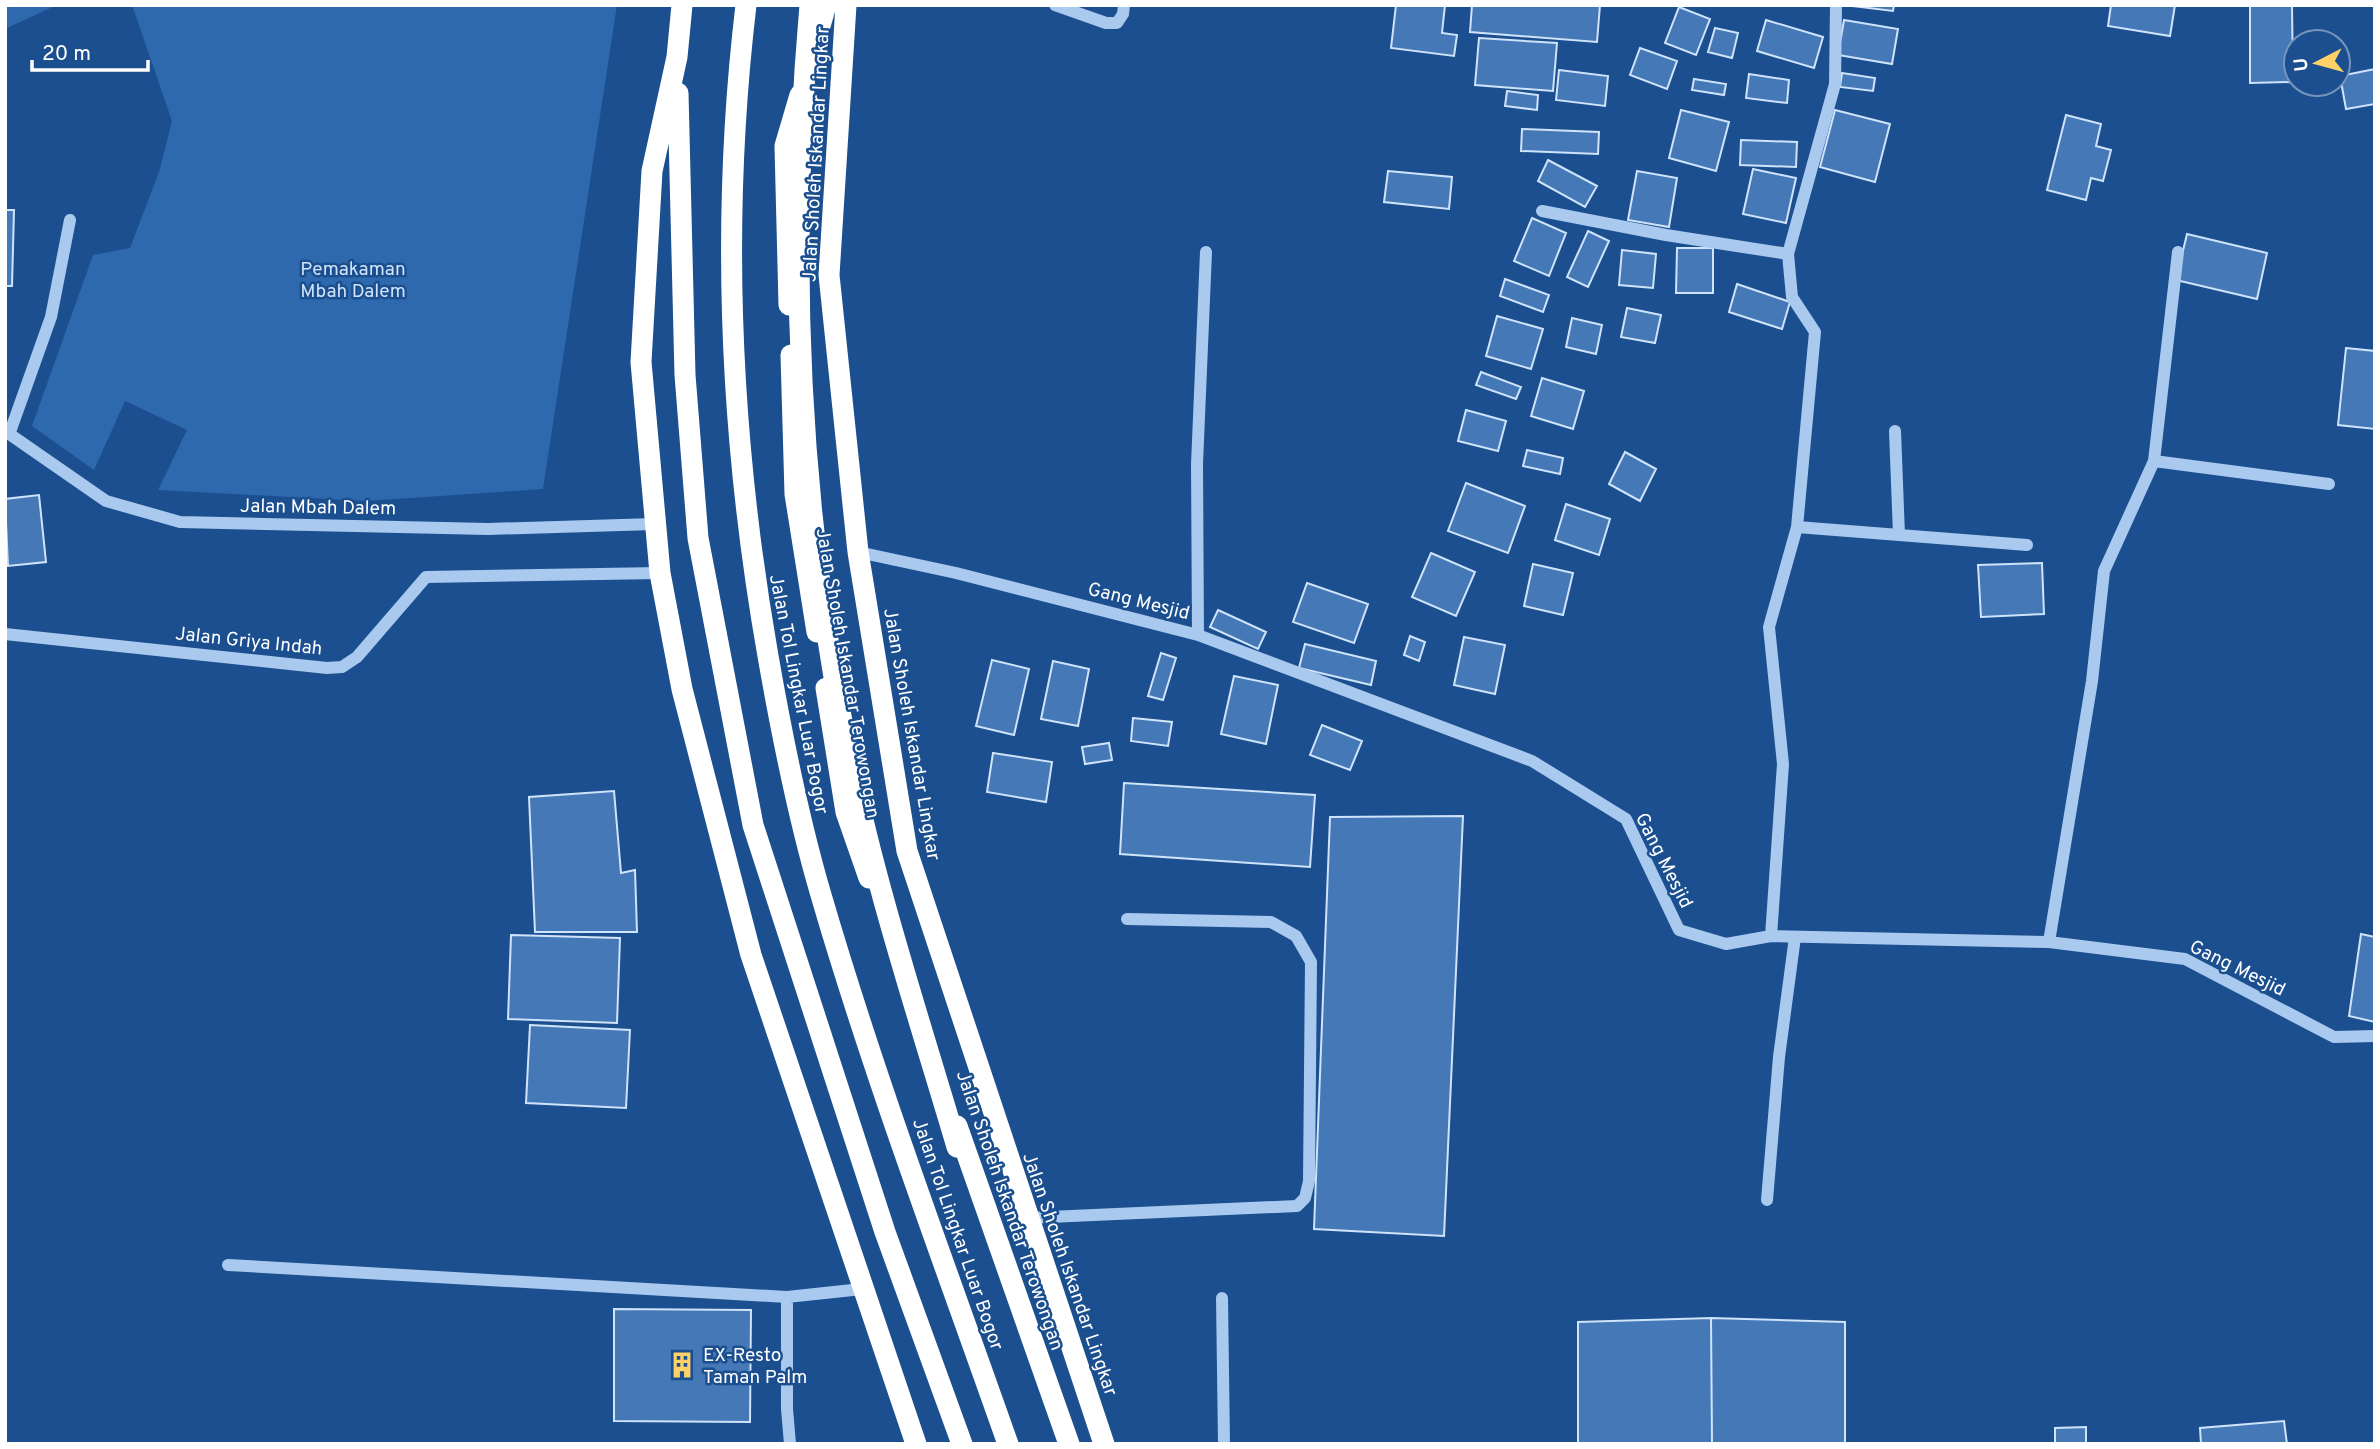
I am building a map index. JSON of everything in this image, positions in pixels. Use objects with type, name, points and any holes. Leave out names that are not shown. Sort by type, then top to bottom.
[{"type":"highway","points":[[682,5],[677,57],[652,171],[641,362],[660,573],[682,689],[751,955],[916,1444]]},
{"type":"highway","name":"Jalan Tol Lingkar Luar Bogor","points":[[746,5],[737,76],[730,228],[735,409],[751,562],[784,747],[820,894],[893,1117],[1008,1444]]},
{"type":"highway","name":"Jalan Tol Lingkar Luar Bogor","points":[[810,5],[801,122],[801,403],[815,556],[847,748],[877,875],[957,1147],[1061,1444]]},
{"type":"highway","name":"Jalan Sholeh Iskandar Terowongan","points":[[826,5],[785,146],[786,188],[795,494],[846,812],[1069,1444]]},
{"type":"highway","name":"Jalan Sholeh Iskandar Lingkar","points":[[846,5],[829,275],[858,552],[907,851],[1104,1444]]},
{"type":"highway","points":[[677,57],[685,376],[698,538],[753,825],[885,1231],[962,1444]]},
{"type":"street","points":[[1055,5],[1106,23],[1117,23],[1123,14],[1124,5]]},
{"type":"street","points":[[1771,936],[1783,765],[1769,627],[1797,527],[1815,332],[1792,297],[1788,254],[1835,84],[1836,5]]},
{"type":"street","points":[[1542,211],[1666,235],[1788,254]]},
{"type":"street","points":[[7,432],[51,317],[71,220]]},
{"type":"street","points":[[1198,635],[1197,464],[1206,252]]},
{"type":"street","points":[[2049,942],[2092,681],[2104,571],[2154,461],[2178,252]]},
{"type":"street","points":[[1895,431],[1899,535]]},
{"type":"street","name":"Jalan Mbah Dalem","points":[[7,432],[106,501],[180,522],[488,529],[654,524]]},
{"type":"street","points":[[2154,461],[2329,484]]},
{"type":"street","points":[[1797,527],[2027,545]]},
{"type":"street","name":"Gang Mesjid","points":[[858,552],[956,573],[1198,635],[1532,761],[1626,819],[1679,930],[1726,944],[1771,936],[2049,942],[2185,959],[2334,1037],[2375,1036]]},
{"type":"street","name":"Jalan Griya Indah","points":[[5,634],[342,667],[357,657],[426,577],[660,573]]},
{"type":"street","points":[[1027,1218],[1297,1206],[1305,1198],[1309,1181],[1311,962],[1296,936],[1271,922],[1127,919]]},
{"type":"street","points":[[1767,1200],[1779,1057],[1795,937]]},
{"type":"street","points":[[228,1265],[787,1297],[862,1289]]},
{"type":"street","points":[[787,1297],[787,1409],[790,1444]]},
{"type":"street","points":[[1222,1298],[1224,1444]]},
{"type":"green space","points":[[5,5],[57,5],[5,29]]},
{"type":"green space","name":"Pemakaman Mbah Dalem","points":[[132,5],[617,5],[543,489],[367,501],[158,490],[187,430],[125,401],[94,470],[32,426],[93,255],[130,248],[159,172],[172,121]]},
{"type":"building","points":[[1396,5],[1445,5],[1442,33],[1457,35],[1454,56],[1391,48]]},
{"type":"building","points":[[1472,5],[1600,5],[1597,42],[1470,32]]},
{"type":"building","points":[[1844,5],[1894,5],[1893,11]]},
{"type":"building","points":[[2111,5],[2175,5],[2170,36],[2108,26]]},
{"type":"building","points":[[2250,5],[2292,5],[2292,28],[2282,28],[2282,82],[2250,83]]},
{"type":"building","points":[[1679,7],[1710,19],[1696,55],[1665,43]]},
{"type":"building","points":[[1766,20],[1823,37],[1814,68],[1757,51]]},
{"type":"building","points":[[1844,20],[1898,29],[1892,64],[1838,55]]},
{"type":"building","points":[[1715,28],[1738,33],[1732,58],[1708,52]]},
{"type":"building","points":[[1479,38],[1557,43],[1553,91],[1475,85]]},
{"type":"building","points":[[1640,48],[1677,61],[1667,89],[1630,75]]},
{"type":"building","points":[[2375,69],[2375,104],[2346,109],[2344,98],[2352,98],[2352,74]]},
{"type":"building","points":[[1559,70],[1608,76],[1605,106],[1556,100]]},
{"type":"building","points":[[1842,73],[1875,78],[1873,91],[1840,87]]},
{"type":"building","points":[[1749,74],[1789,80],[1787,103],[1746,98]]},
{"type":"building","points":[[1694,79],[1726,84],[1724,95],[1692,90]]},
{"type":"building","points":[[1507,91],[1538,95],[1537,110],[1505,106]]},
{"type":"building","points":[[1681,110],[1729,122],[1716,171],[1669,158]]},
{"type":"building","points":[[1835,110],[1890,124],[1875,182],[1820,167]]},
{"type":"building","points":[[2066,115],[2101,124],[2096,146],[2111,150],[2103,181],[2091,178],[2086,200],[2047,190]]},
{"type":"building","points":[[1522,129],[1599,132],[1598,154],[1521,151]]},
{"type":"building","points":[[1741,140],[1797,142],[1796,167],[1740,165]]},
{"type":"building","points":[[1548,160],[1597,186],[1585,207],[1538,181]]},
{"type":"building","points":[[1753,169],[1796,178],[1786,223],[1743,214]]},
{"type":"building","points":[[1388,171],[1452,177],[1449,209],[1384,202]]},
{"type":"building","points":[[1637,171],[1677,178],[1669,227],[1628,220]]},
{"type":"building","points":[[5,210],[14,210],[12,286],[5,286]]},
{"type":"building","points":[[1532,218],[1566,233],[1549,276],[1514,261]]},
{"type":"building","points":[[1588,231],[1609,241],[1588,287],[1567,277]]},
{"type":"building","points":[[2187,234],[2267,253],[2257,299],[2176,280]]},
{"type":"building","points":[[1677,248],[1713,248],[1713,293],[1676,293]]},
{"type":"building","points":[[1622,250],[1656,254],[1653,288],[1619,285]]},
{"type":"building","points":[[1505,279],[1549,295],[1543,312],[1500,296]]},
{"type":"building","points":[[1737,284],[1790,302],[1782,329],[1729,312]]},
{"type":"building","points":[[1627,308],[1661,315],[1655,343],[1621,337]]},
{"type":"building","points":[[1497,316],[1543,329],[1531,369],[1486,356]]},
{"type":"building","points":[[1572,318],[1602,325],[1596,354],[1566,347]]},
{"type":"building","points":[[2346,348],[2375,351],[2375,429],[2338,425]]},
{"type":"building","points":[[1481,372],[1521,387],[1516,399],[1476,385]]},
{"type":"building","points":[[1542,378],[1584,391],[1573,429],[1531,416]]},
{"type":"building","points":[[1466,410],[1506,421],[1498,451],[1458,441]]},
{"type":"building","points":[[1527,450],[1563,458],[1560,474],[1523,466]]},
{"type":"building","points":[[1625,452],[1656,469],[1640,501],[1609,484]]},
{"type":"building","points":[[1466,483],[1525,506],[1508,553],[1448,531]]},
{"type":"building","points":[[39,495],[46,562],[8,566],[5,499]]},
{"type":"building","points":[[1566,504],[1610,519],[1599,555],[1555,540]]},
{"type":"building","points":[[1431,553],[1475,572],[1456,616],[1412,597]]},
{"type":"building","points":[[2042,563],[2044,614],[1981,617],[1978,565]]},
{"type":"building","points":[[1533,564],[1573,573],[1563,615],[1524,606]]},
{"type":"building","points":[[1307,583],[1368,604],[1354,643],[1293,622]]},
{"type":"building","points":[[1218,610],[1266,632],[1258,649],[1210,627]]},
{"type":"building","points":[[1410,636],[1425,642],[1419,661],[1404,655]]},
{"type":"building","points":[[1464,637],[1505,645],[1495,694],[1454,685]]},
{"type":"building","points":[[1305,644],[1376,661],[1371,685],[1299,668]]},
{"type":"building","points":[[1161,653],[1176,658],[1163,700],[1148,696]]},
{"type":"building","points":[[992,660],[1029,669],[1014,735],[976,726]]},
{"type":"building","points":[[1053,661],[1089,669],[1078,726],[1041,719]]},
{"type":"building","points":[[1234,676],[1278,685],[1266,744],[1221,734]]},
{"type":"building","points":[[1133,718],[1172,722],[1168,746],[1131,741]]},
{"type":"building","points":[[1322,725],[1362,741],[1350,770],[1310,755]]},
{"type":"building","points":[[1109,743],[1112,760],[1085,764],[1082,747]]},
{"type":"building","points":[[993,753],[1052,762],[1046,802],[987,792]]},
{"type":"building","points":[[1124,783],[1315,795],[1310,867],[1120,854]]},
{"type":"building","points":[[614,791],[621,873],[635,870],[637,932],[535,932],[529,797]]},
{"type":"building","points":[[1463,816],[1444,1236],[1314,1229],[1330,817]]},
{"type":"building","points":[[2361,934],[2375,937],[2375,1022],[2349,1016]]},
{"type":"building","points":[[511,935],[620,938],[617,1023],[508,1019]]},
{"type":"building","points":[[530,1025],[630,1030],[626,1108],[526,1103]]},
{"type":"building","name":"EX-Resto Taman Palm","points":[[614,1309],[751,1310],[750,1422],[614,1421]]},
{"type":"building","points":[[1711,1318],[1712,1444],[1578,1444],[1578,1322]]},
{"type":"building","points":[[1711,1318],[1845,1322],[1845,1444],[1712,1444]]},
{"type":"building","points":[[2284,1421],[2287,1444],[2201,1444],[2200,1428]]},
{"type":"building","points":[[2086,1427],[2086,1444],[2055,1444],[2055,1428]]},
{"type":"place","name":"EX-Resto Taman Palm","points":[[682,1365]]}]
